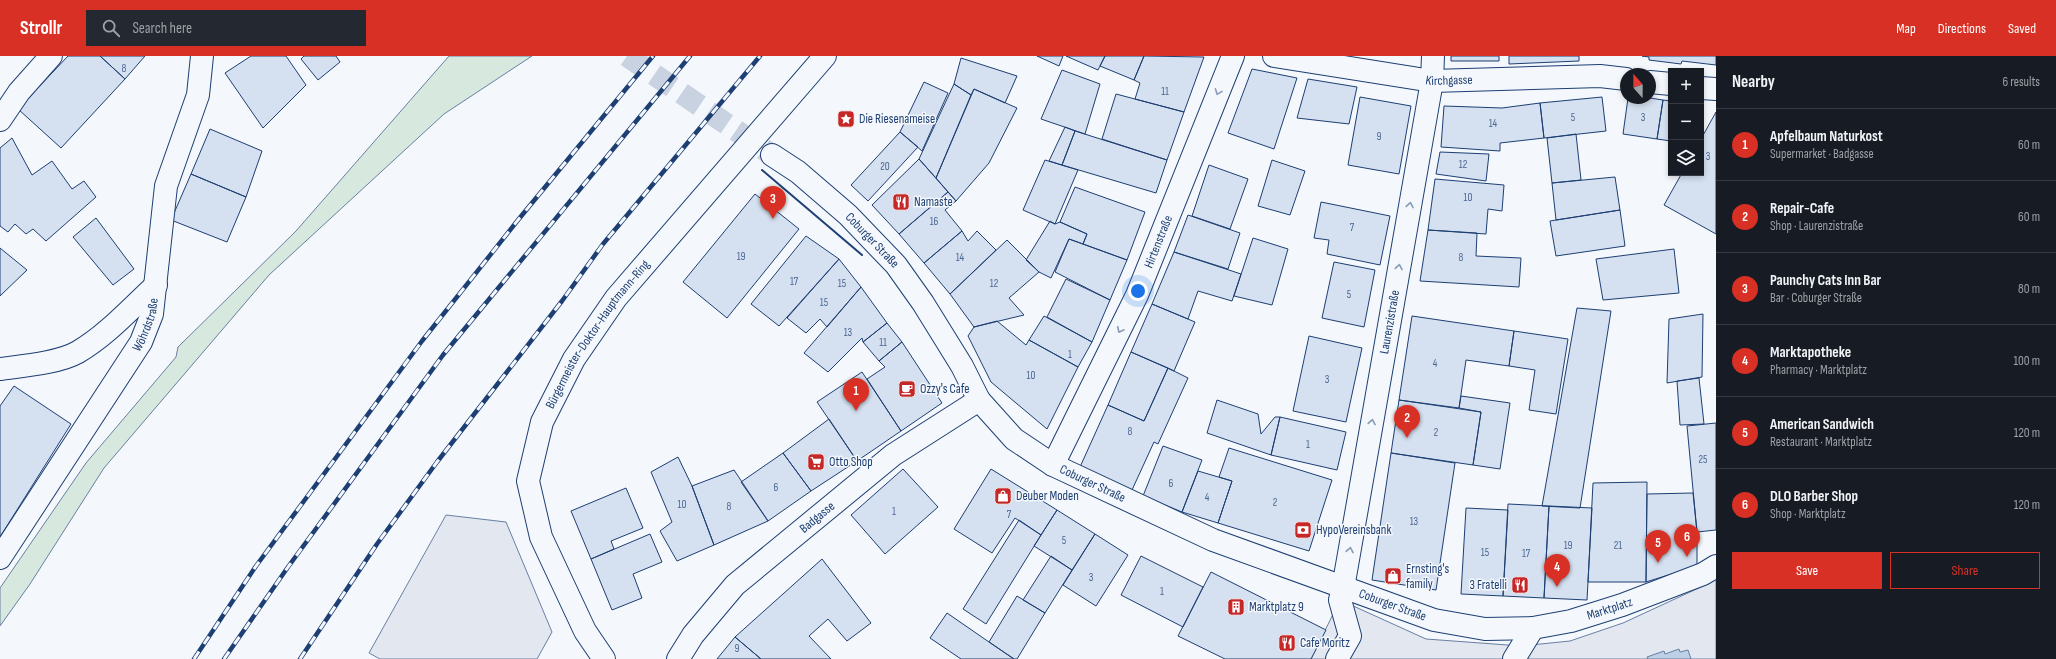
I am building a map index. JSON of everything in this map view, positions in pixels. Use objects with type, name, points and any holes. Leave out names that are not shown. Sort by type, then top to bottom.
[{"type":"street","points":[[0,120],[19,92],[51,56]]},
{"type":"street","name":"Wöhrdstraße","points":[[0,558],[141,342],[152,314],[166,186],[198,96],[202,56]]},
{"type":"street","name":"Bürgermeister-Doktor-Hauptmann-Ring","points":[[604,659],[585,631],[541,536],[528,481],[542,422],[574,359],[616,298],[825,56]]},
{"type":"street","name":"Hirtenstraße","points":[[1053,465],[1137,295],[1233,56]]},
{"type":"street","name":"Kirchgasse","points":[[1274,56],[1432,81],[1600,76],[1620,78]]},
{"type":"street","name":"Laurenzistraße","points":[[1343,588],[1432,81],[1433,56]]},
{"type":"street","points":[[1656,83],[1668,84]]},
{"type":"street","points":[[1704,88],[1716,89]]},
{"type":"street","name":"Coburger Straße","points":[[772,155],[798,172],[848,215],[896,265],[923,303],[962,366],[979,400],[1014,439],[1053,465],[1213,540],[1434,620],[1485,629],[1533,628]]},
{"type":"street","points":[[0,369],[39,364],[78,352],[109,329],[156,285]]},
{"type":"street","name":"Badgasse","points":[[678,659],[692,635],[735,585],[893,455],[979,400]]},
{"type":"street","name":"Marktplatz","points":[[1533,628],[1571,621],[1622,605],[1703,574],[1716,566]]},
{"type":"street","points":[[1337,659],[1350,636],[1340,600],[1343,588]]},
{"type":"street","points":[[1514,659],[1533,628]]},
{"type":"shaded area","points":[[449,56],[532,56],[444,114],[269,275],[104,468],[30,584],[0,626],[0,588],[86,463],[176,357],[178,347],[296,231]]},
{"type":"shaded area","points":[[446,515],[506,522],[552,632],[537,659],[380,659],[369,653]]},
{"type":"shaded area","points":[[1716,580],[1716,659],[1311,659],[1340,600],[1426,639],[1521,646],[1570,641],[1623,623]]},
{"type":"water","points":[[1679,649],[1680,652],[1688,650],[1691,659],[1648,659],[1647,657],[1664,651],[1665,654]]},
{"type":"building","points":[[68,56],[100,56],[125,79],[61,148],[18,109]]},
{"type":"building","points":[[100,56],[145,56],[125,79]]},
{"type":"building","points":[[251,56],[286,56],[306,85],[263,128],[225,73]]},
{"type":"building","points":[[304,56],[336,56],[340,62],[318,80],[301,59]]},
{"type":"building","points":[[1037,56],[1063,56],[1059,66]]},
{"type":"building","points":[[1066,56],[1105,56],[1098,70]]},
{"type":"building","points":[[1105,56],[1144,56],[1134,80],[1100,66]]},
{"type":"building","points":[[1144,56],[1204,57],[1184,112],[1135,99],[1140,83],[1134,80]]},
{"type":"building","points":[[1451,56],[1499,56],[1499,61],[1451,61]]},
{"type":"building","points":[[1509,56],[1579,56],[1579,61],[1509,64]]},
{"type":"building","points":[[1642,56],[1716,56],[1716,65],[1682,61],[1681,64],[1649,60],[1649,57]]},
{"type":"building","points":[[961,58],[1017,76],[1005,103],[974,89],[971,95],[954,84]]},
{"type":"building","points":[[1252,69],[1297,78],[1274,149],[1228,133]]},
{"type":"building","points":[[1062,70],[1100,84],[1085,134],[1041,119]]},
{"type":"building","points":[[1308,79],[1357,87],[1349,124],[1297,118]]},
{"type":"building","points":[[924,82],[948,93],[922,151],[900,132]]},
{"type":"building","points":[[954,84],[971,95],[936,178],[919,159]]},
{"type":"building","points":[[974,89],[1017,108],[989,163],[956,201],[936,178]]},
{"type":"building","points":[[1116,94],[1184,112],[1167,160],[1102,139]]},
{"type":"building","points":[[1360,97],[1411,106],[1399,174],[1348,165]]},
{"type":"building","points":[[1602,97],[1606,131],[1544,138],[1540,103]]},
{"type":"building","points":[[1656,99],[1663,100],[1657,139],[1623,134],[1627,104],[1656,104]]},
{"type":"building","points":[[1663,100],[1668,101],[1668,141],[1657,139]]},
{"type":"building","points":[[1540,103],[1544,138],[1500,143],[1500,151],[1441,147],[1444,106],[1502,108]]},
{"type":"building","points":[[1716,112],[1716,234],[1664,205],[1680,176],[1704,176],[1704,134]]},
{"type":"building","points":[[1065,127],[1075,131],[1062,165],[1049,161]]},
{"type":"building","points":[[210,129],[262,151],[246,197],[191,174]]},
{"type":"building","points":[[1075,131],[1167,160],[1156,193],[1062,165]]},
{"type":"building","points":[[900,132],[918,147],[868,201],[851,185]]},
{"type":"building","points":[[1576,134],[1581,180],[1552,183],[1547,138]]},
{"type":"building","points":[[12,138],[32,175],[52,161],[72,189],[84,181],[96,197],[46,241],[33,229],[26,234],[15,224],[8,232],[0,226],[0,148]]},
{"type":"building","points":[[1440,152],[1489,154],[1486,181],[1436,174]]},
{"type":"building","points":[[919,159],[948,192],[899,234],[872,205]]},
{"type":"building","points":[[1045,160],[1078,170],[1055,224],[1023,210]]},
{"type":"building","points":[[1272,160],[1305,171],[1290,215],[1258,206]]},
{"type":"building","points":[[1209,165],[1248,179],[1230,229],[1192,216]]},
{"type":"building","points":[[191,174],[246,197],[227,242],[171,220]]},
{"type":"building","points":[[1615,177],[1620,210],[1556,220],[1552,183]]},
{"type":"building","points":[[1435,179],[1504,185],[1502,211],[1488,209],[1486,234],[1428,230]]},
{"type":"building","points":[[1075,187],[1145,212],[1127,260],[1083,244],[1087,234],[1060,222]]},
{"type":"building","points":[[948,192],[956,201],[945,210],[962,231],[924,263],[899,234]]},
{"type":"building","points":[[755,194],[799,229],[727,318],[683,282]]},
{"type":"building","points":[[1321,202],[1390,216],[1380,265],[1327,254],[1329,240],[1314,238]]},
{"type":"building","points":[[1620,210],[1625,246],[1556,256],[1550,221]]},
{"type":"building","points":[[1188,215],[1240,233],[1228,269],[1174,252]]},
{"type":"building","points":[[96,218],[134,269],[113,285],[73,237]]},
{"type":"building","points":[[1050,221],[1055,224],[1060,222],[1087,234],[1083,244],[1069,239],[1051,278],[1039,272],[1026,260]]},
{"type":"building","points":[[1428,230],[1477,233],[1476,256],[1521,258],[1519,287],[1420,281]]},
{"type":"building","points":[[962,231],[968,241],[977,231],[996,250],[950,294],[924,263]]},
{"type":"building","points":[[806,236],[839,259],[779,326],[751,304]]},
{"type":"building","points":[[1253,238],[1288,249],[1272,305],[1234,296]]},
{"type":"building","points":[[1069,239],[1127,260],[1110,300],[1055,272]]},
{"type":"building","points":[[1007,240],[1039,272],[1009,298],[1024,315],[974,327],[950,294]]},
{"type":"building","points":[[0,248],[27,270],[0,296]]},
{"type":"building","points":[[1674,249],[1679,293],[1603,300],[1596,259]]},
{"type":"building","points":[[1174,252],[1241,274],[1232,301],[1198,291],[1188,319],[1152,304]]},
{"type":"building","points":[[839,259],[861,287],[827,327],[820,319],[806,333],[787,318]]},
{"type":"building","points":[[1334,262],[1375,270],[1364,327],[1322,318]]},
{"type":"building","points":[[1066,279],[1110,300],[1092,342],[1047,317]]},
{"type":"building","points":[[861,287],[887,323],[863,342],[862,338],[828,372],[804,353]]},
{"type":"building","points":[[1152,304],[1195,322],[1174,371],[1131,352]]},
{"type":"building","points":[[1577,308],[1611,311],[1580,508],[1542,506]]},
{"type":"building","points":[[1703,314],[1702,377],[1667,383],[1669,319]]},
{"type":"building","points":[[1044,316],[1092,342],[1078,367],[1029,340]]},
{"type":"building","points":[[1412,316],[1514,331],[1509,366],[1466,360],[1459,408],[1399,400]]},
{"type":"building","points":[[997,321],[1026,345],[1029,340],[1078,367],[1047,429],[991,382],[968,336],[974,327]]},
{"type":"building","points":[[887,323],[902,342],[879,361],[863,342]]},
{"type":"building","points":[[1514,331],[1568,339],[1556,414],[1529,410],[1535,370],[1509,366]]},
{"type":"building","points":[[1309,336],[1362,348],[1346,422],[1293,411]]},
{"type":"building","points":[[902,342],[942,403],[901,431],[867,379],[885,367],[879,361]]},
{"type":"building","points":[[1131,352],[1168,368],[1144,421],[1108,405]]},
{"type":"building","points":[[1168,368],[1188,378],[1158,444],[1154,442],[1132,490],[1080,467],[1108,405],[1144,421]]},
{"type":"building","points":[[862,372],[901,431],[857,461],[817,402]]},
{"type":"building","points":[[1699,378],[1704,424],[1680,425],[1677,381]]},
{"type":"building","points":[[14,386],[71,424],[0,537],[0,406]]},
{"type":"building","points":[[1461,396],[1510,403],[1500,469],[1473,465],[1481,412],[1459,408]]},
{"type":"building","points":[[1217,400],[1258,414],[1261,434],[1275,417],[1280,417],[1271,455],[1207,433]]},
{"type":"building","points":[[1399,400],[1481,412],[1473,465],[1391,453]]},
{"type":"building","points":[[1280,417],[1346,432],[1337,470],[1271,455]]},
{"type":"building","points":[[829,419],[857,461],[811,491],[783,453]]},
{"type":"building","points":[[1716,423],[1716,530],[1697,532],[1687,426]]},
{"type":"building","points":[[1163,446],[1202,460],[1182,512],[1143,496]]},
{"type":"building","points":[[1229,448],[1332,480],[1309,551],[1218,523],[1232,481],[1219,477]]},
{"type":"building","points":[[783,453],[811,491],[768,521],[741,482]]},
{"type":"building","points":[[1391,453],[1455,463],[1436,590],[1372,580]]},
{"type":"building","points":[[678,457],[692,486],[714,545],[677,561],[660,531],[672,522],[651,472]]},
{"type":"building","points":[[903,469],[938,507],[885,554],[851,515]]},
{"type":"building","points":[[991,469],[1057,510],[1041,535],[1015,518],[992,553],[954,529]]},
{"type":"building","points":[[734,470],[768,521],[714,545],[692,486]]},
{"type":"building","points":[[1198,471],[1232,481],[1218,523],[1182,512]]},
{"type":"building","points":[[1647,482],[1646,582],[1588,582],[1593,483]]},
{"type":"building","points":[[626,488],[643,528],[611,541],[614,549],[591,559],[571,511]]},
{"type":"building","points":[[1693,493],[1697,532],[1697,566],[1646,582],[1647,494]]},
{"type":"building","points":[[1508,504],[1549,506],[1544,598],[1503,596]]},
{"type":"building","points":[[1549,506],[1592,508],[1587,600],[1544,598]]},
{"type":"building","points":[[1466,508],[1508,510],[1503,596],[1461,594]]},
{"type":"building","points":[[1057,510],[1095,534],[1072,570],[1034,546]]},
{"type":"building","points":[[1019,520],[1041,535],[986,624],[963,609]]},
{"type":"building","points":[[650,534],[662,562],[633,574],[642,598],[612,610],[591,559]]},
{"type":"building","points":[[1095,534],[1128,555],[1096,606],[1063,585]]},
{"type":"building","points":[[1051,556],[1072,570],[1045,613],[1023,600]]},
{"type":"building","points":[[1141,556],[1203,587],[1183,627],[1121,595]]},
{"type":"building","points":[[822,559],[871,623],[847,641],[828,619],[809,636],[831,659],[761,659],[735,637]]},
{"type":"building","name":"Marktplatz 9","points":[[1211,572],[1326,630],[1311,659],[1225,659],[1178,636]]},
{"type":"building","points":[[1017,596],[1045,613],[1017,659],[1014,659],[989,642]]},
{"type":"building","points":[[947,613],[1014,659],[961,659],[930,638]]},
{"type":"building","points":[[735,637],[761,659],[717,659]]},
{"type":"tunnel","points":[[627,56],[772,155]]},
{"type":"railway","points":[[194,659],[256,566],[422,341],[518,220],[653,56]]},
{"type":"railway","points":[[224,659],[288,567],[443,355],[690,56]]},
{"type":"railway","points":[[300,659],[377,544],[437,462],[562,301],[603,244],[760,56]]},
{"type":"wall","points":[[762,170],[862,255]]},
{"type":"place","name":"Die Riesenameise","points":[[846,119]]},
{"type":"place","name":"Namaste","points":[[901,202]]},
{"type":"place","name":"Paunchy Cats Inn Bar","points":[[773,219]]},
{"type":"place","name":"Ozzy's Cafe","points":[[907,389]]},
{"type":"place","name":"Apfelbaum Naturkost","points":[[856,411]]},
{"type":"place","name":"Repair-Cafe","points":[[1407,438]]},
{"type":"place","name":"Otto Shop","points":[[816,462]]},
{"type":"place","name":"Deuber Moden","points":[[1003,496]]},
{"type":"place","name":"HypoVereinsbank","points":[[1303,530]]},
{"type":"place","name":"DLO Barber Shop","points":[[1687,557]]},
{"type":"place","name":"American Sandwich","points":[[1658,563]]},
{"type":"place","name":"Ernsting's family","points":[[1393,576]]},
{"type":"place","name":"3 Fratelli","points":[[1520,585]]},
{"type":"place","name":"Marktapotheke","points":[[1557,587]]},
{"type":"place","name":"Marktplatz 9","points":[[1236,607]]},
{"type":"place","name":"Cafe Moritz","points":[[1287,643]]}]
